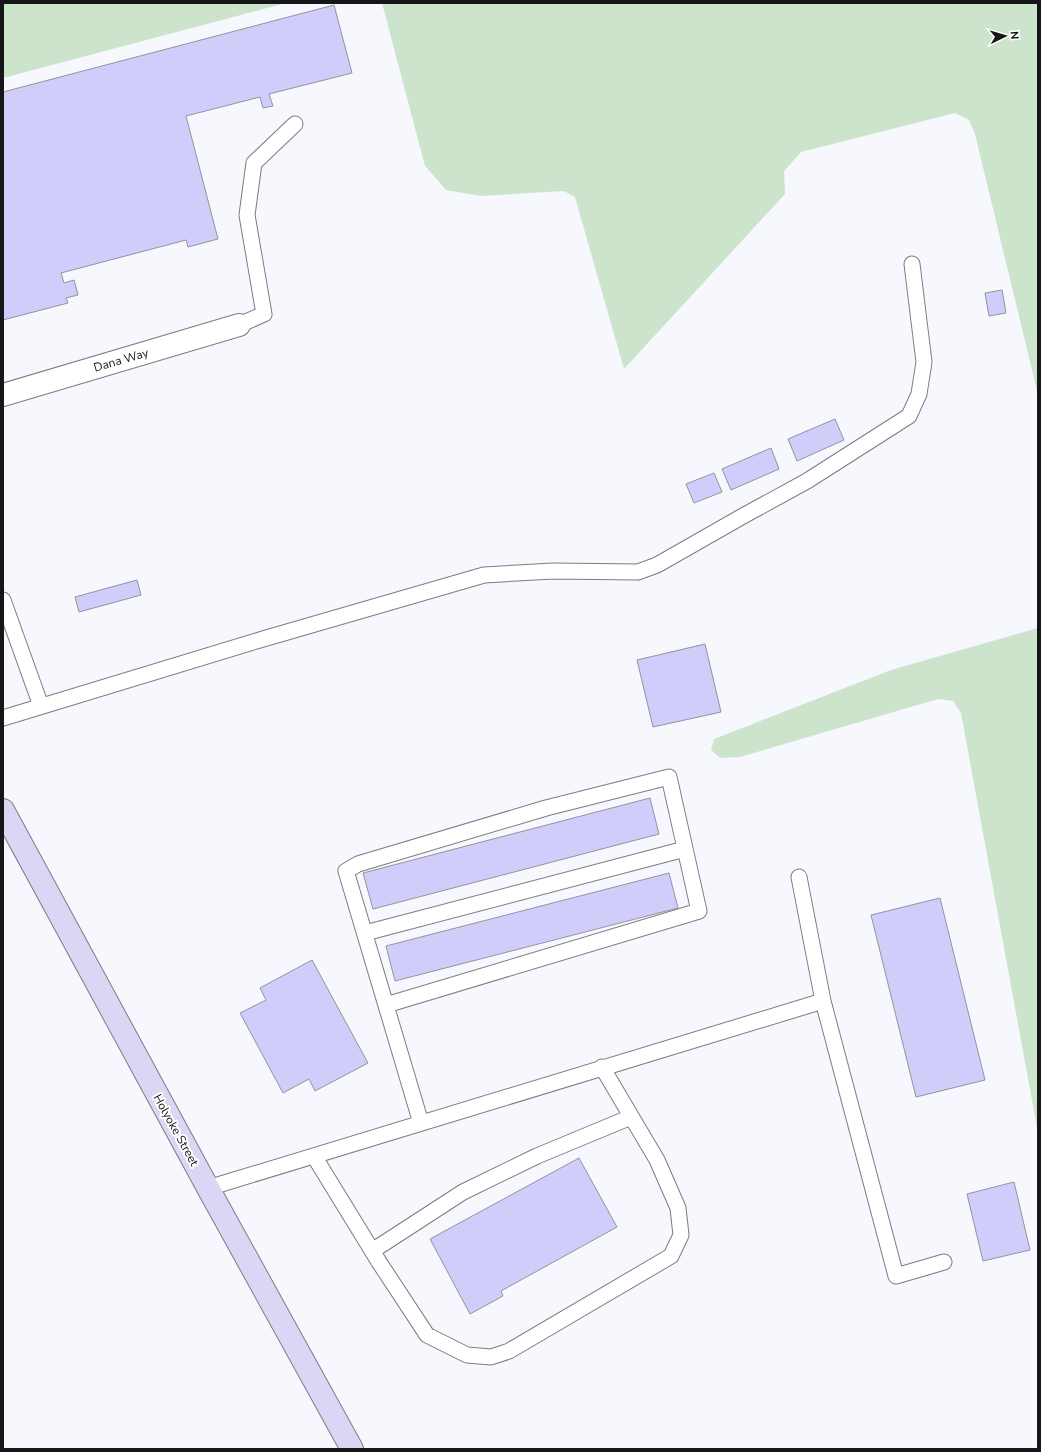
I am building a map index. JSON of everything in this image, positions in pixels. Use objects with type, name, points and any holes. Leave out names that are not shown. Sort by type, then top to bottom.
[{"type":"main road","name":"Holyoke Street","points":[[3,810],[208,1188],[352,1449]]},
{"type":"street","name":"Dana Way","points":[[3,395],[239,325]]},
{"type":"lane","points":[[239,325],[264,314],[247,215],[254,163],[295,124]]},
{"type":"lane","points":[[3,718],[263,639],[484,575],[553,570],[638,572],[657,565],[807,481],[909,416],[919,394],[924,362],[912,264]]},
{"type":"lane","points":[[3,600],[41,706]]},
{"type":"lane","points":[[386,1005],[699,911],[669,777],[546,808],[358,864],[346,871],[421,1123]]},
{"type":"lane","points":[[365,933],[685,849]]},
{"type":"lane","points":[[799,877],[823,1001],[896,1276],[944,1262]]},
{"type":"lane","points":[[208,1188],[823,1001]]},
{"type":"lane","points":[[314,1156],[372,1252],[427,1334],[467,1355],[491,1357],[509,1351],[671,1256],[681,1235],[678,1208],[657,1160],[602,1067]]},
{"type":"lane","points":[[372,1252],[463,1192],[537,1156],[631,1117]]},
{"type":"green space","points":[[3,3],[286,3],[3,78]]},
{"type":"green space","points":[[382,3],[1038,3],[1038,395],[975,134],[969,120],[955,113],[801,152],[784,171],[785,194],[624,369],[575,197],[564,191],[481,196],[446,190],[425,166]]},
{"type":"green space","points":[[1038,628],[1038,1133],[961,713],[953,701],[938,699],[740,757],[720,758],[711,750],[714,739],[891,670]]},
{"type":"building","points":[[334,5],[352,73],[269,94],[273,106],[263,108],[260,97],[186,116],[218,239],[188,247],[186,240],[61,273],[64,283],[74,280],[78,295],[66,298],[68,303],[3,320],[3,92]]},
{"type":"building","points":[[1002,290],[1006,313],[989,316],[985,293]]},
{"type":"building","points":[[835,419],[844,440],[797,461],[788,439]]},
{"type":"building","points":[[771,448],[779,469],[731,490],[722,469]]},
{"type":"building","points":[[714,473],[722,492],[694,503],[686,484]]},
{"type":"building","points":[[137,580],[141,595],[79,612],[75,597]]},
{"type":"building","points":[[705,644],[721,712],[653,727],[637,660]]},
{"type":"building","points":[[650,798],[659,834],[373,909],[363,873]]},
{"type":"building","points":[[669,873],[678,908],[395,981],[386,946]]},
{"type":"building","points":[[940,898],[985,1080],[916,1097],[871,915]]},
{"type":"building","points":[[312,960],[368,1063],[315,1091],[309,1079],[283,1093],[240,1013],[266,1000],[260,988]]},
{"type":"building","points":[[579,1158],[617,1227],[501,1291],[503,1296],[470,1314],[430,1239]]},
{"type":"building","points":[[1014,1182],[1030,1250],[983,1261],[967,1194]]}]
